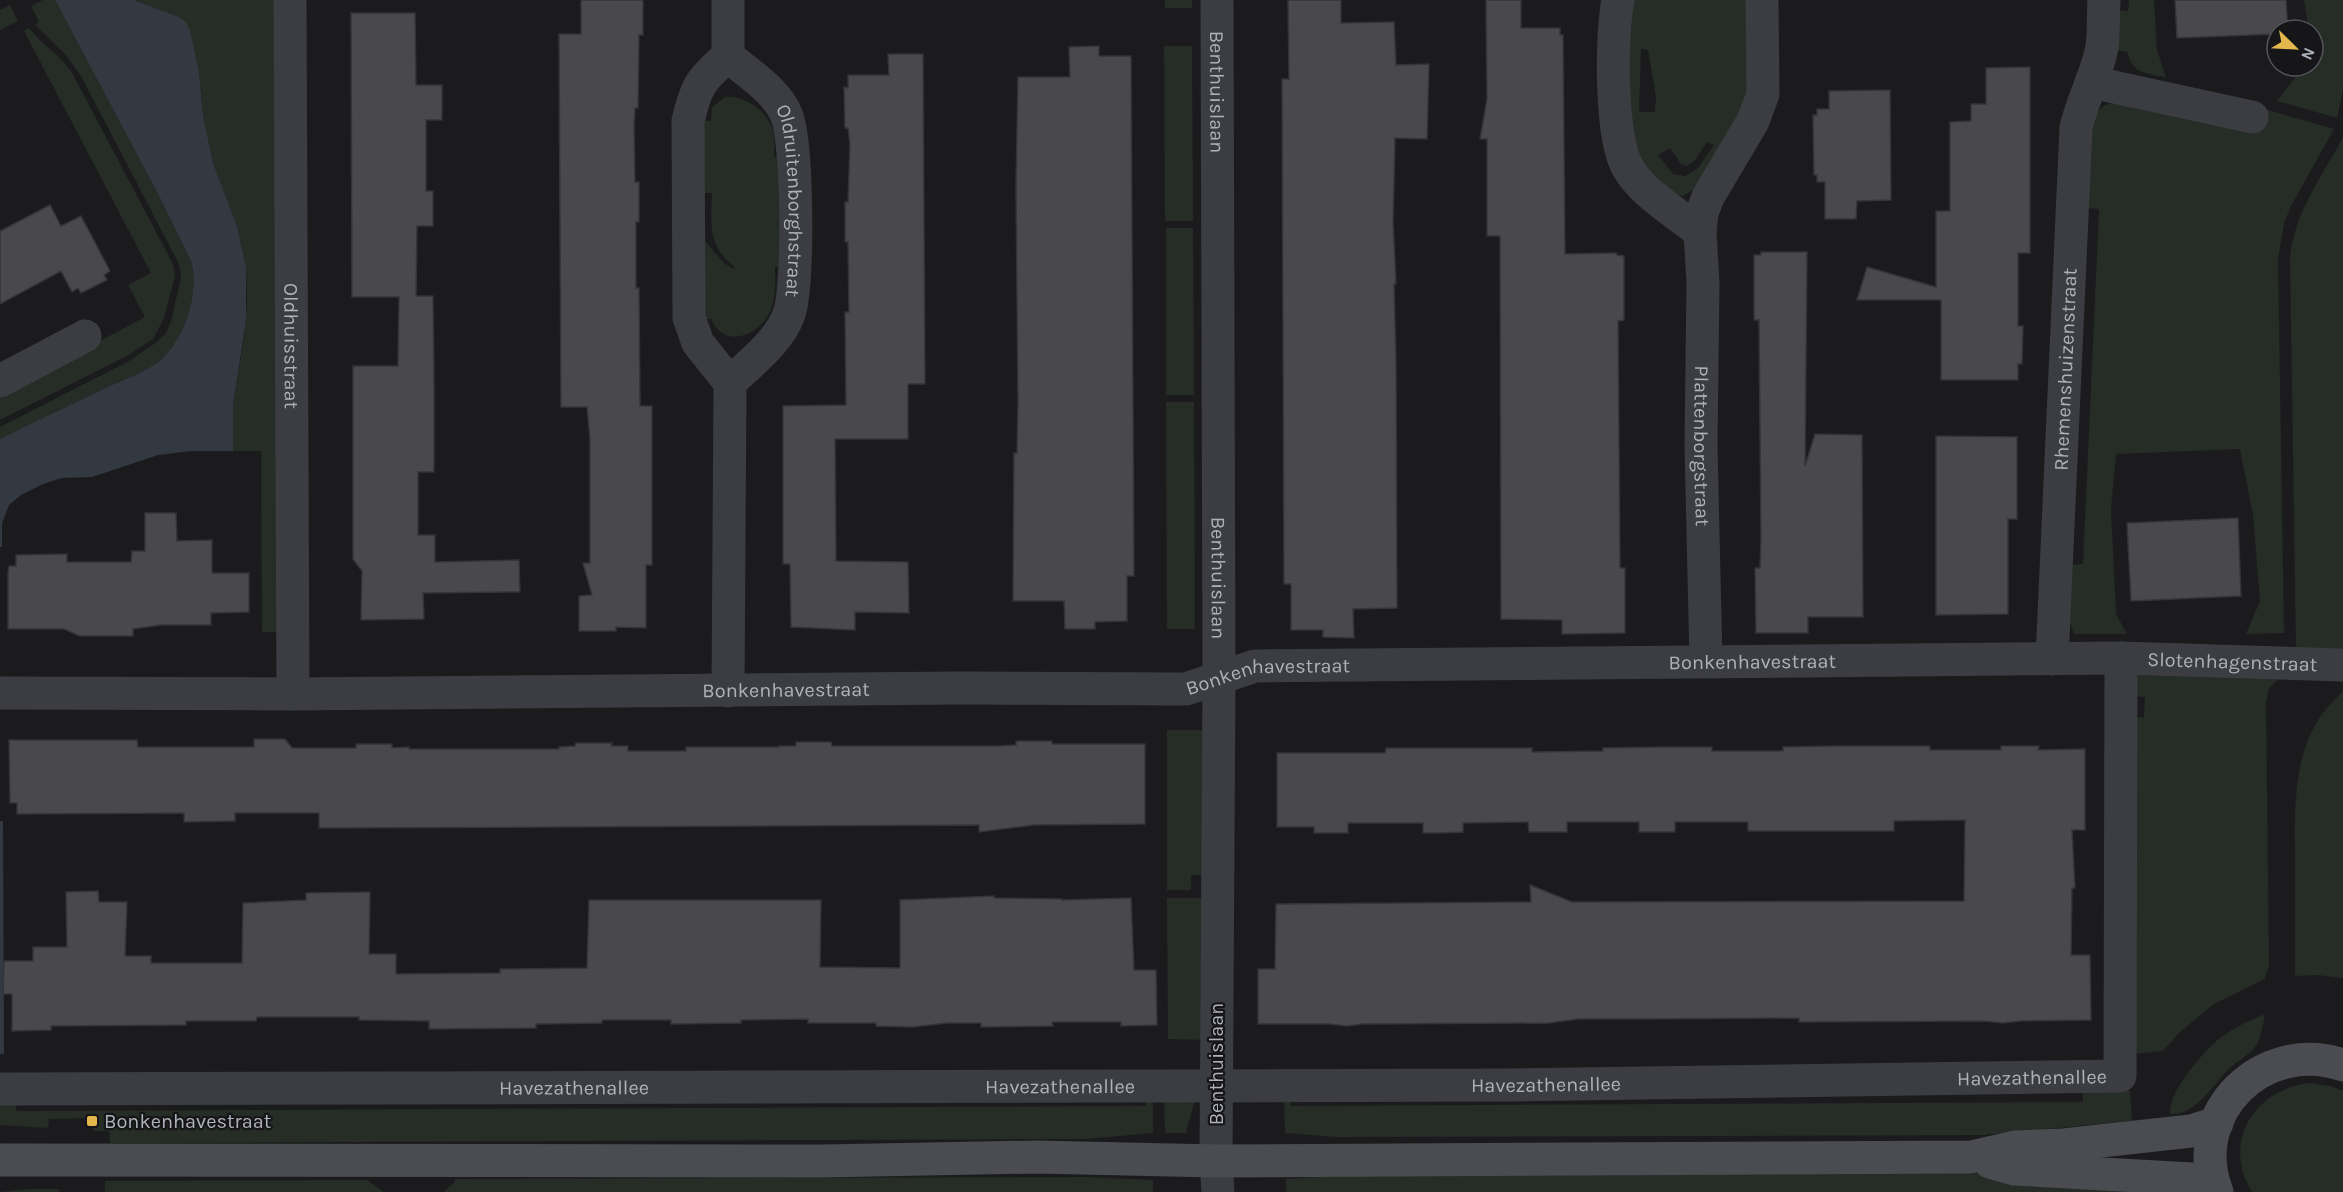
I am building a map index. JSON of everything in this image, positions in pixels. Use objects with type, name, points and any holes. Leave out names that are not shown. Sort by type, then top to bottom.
[{"type":"main road","points":[[2216,1189],[2210,1154],[2217,1123],[2234,1093],[2260,1071],[2275,1064],[2337,1056]]},
{"type":"main road","points":[[0,1160],[823,1161],[1037,1158],[1217,1177],[1971,1157],[2015,1147],[2064,1145],[2191,1131],[2217,1123]]},
{"type":"main road","points":[[1971,1157],[2015,1169],[2192,1179],[2216,1189]]},
{"type":"street","name":"Oldhuisstraat","points":[[290,0],[293,694]]},
{"type":"street","points":[[728,0],[728,56],[705,76],[694,94],[688,121],[689,318],[698,343],[730,383],[728,691]]},
{"type":"street","name":"Benthuislaan","points":[[1217,0],[1219,677],[1217,1177]]},
{"type":"street","points":[[1618,0],[1614,18],[1614,65],[1616,128],[1620,152],[1628,170],[1647,190],[1700,232]]},
{"type":"street","name":"Plattenborgstraat","points":[[1706,661],[1701,446],[1703,282],[1700,232],[1702,213],[1708,197],[1753,121],[1763,94],[1762,0]]},
{"type":"street","name":"Rhemenshuizenstraat","points":[[2052,659],[2076,128],[2080,108],[2091,82],[2102,45],[2104,0]]},
{"type":"street","name":"Oldruitenborghstraat","points":[[728,56],[777,99],[786,114],[794,150],[795,266],[793,299],[781,330],[769,346],[730,383]]},
{"type":"street","points":[[2091,82],[2252,117]]},
{"type":"street","points":[[0,381],[84,336]]},
{"type":"street","name":"Bonkenhavestraat","points":[[11,693],[293,694],[958,688],[1186,689],[1255,666],[2121,658]]},
{"type":"street","name":"Slotenhagenstraat","points":[[2121,658],[2343,665]]},
{"type":"street","name":"Havezathenallee","points":[[0,1089],[1216,1087],[1670,1084],[2120,1076],[2121,658]]},
{"type":"shaded area","points":[[43,0],[55,0],[158,194],[191,261],[193,288],[188,316],[182,330],[158,362],[142,372],[0,439],[0,427],[129,361],[157,342],[166,333],[171,321],[181,278],[179,264],[81,76],[66,55],[35,25],[39,22],[31,6]]},
{"type":"shaded area","points":[[55,0],[134,0],[179,17],[186,22],[190,30],[213,163],[237,226],[246,267],[246,320],[233,406],[233,451],[191,451],[158,455],[92,477],[62,478],[43,484],[21,495],[9,505],[2,523],[2,547],[0,547],[0,439],[142,372],[158,362],[182,330],[188,316],[193,288],[191,261]]},
{"type":"shaded area","points":[[134,0],[277,0],[280,632],[262,632],[261,451],[233,451],[233,406],[247,302],[246,267],[237,226],[213,163],[203,115],[201,88],[179,17]]},
{"type":"shaded area","points":[[1165,0],[1192,0],[1192,8],[1165,8]]},
{"type":"shaded area","points":[[1630,0],[1749,0],[1749,100],[1695,189],[1683,196],[1677,195],[1645,167],[1628,129]],"holes":[[[1641,49],[1648,50],[1656,97],[1655,112],[1639,112]],[[1707,142],[1714,145],[1698,168],[1685,176],[1673,174],[1658,155],[1670,148],[1681,164],[1687,166],[1695,160]]]},
{"type":"shaded area","points":[[2129,0],[2154,0],[2157,50],[2166,77],[2141,71],[2132,64],[2128,52],[2115,50],[2117,10],[2128,11]]},
{"type":"shaded area","points":[[2304,0],[2343,0],[2343,90],[2337,118],[2277,101],[2295,78],[2325,78],[2325,18],[2307,18]]},
{"type":"shaded area","points":[[10,5],[18,21],[0,30],[0,10]]},
{"type":"shaded area","points":[[29,28],[71,71],[173,264],[175,276],[164,318],[153,339],[127,356],[0,420],[0,394],[145,317],[128,285],[151,273],[24,31]]},
{"type":"shaded area","points":[[1164,46],[1192,46],[1193,221],[1165,221]]},
{"type":"shaded area","points":[[725,97],[747,101],[765,115],[773,131],[774,157],[781,157],[782,267],[775,267],[773,304],[759,326],[742,336],[733,337],[717,329],[711,319],[704,319],[704,240],[724,263],[733,269],[735,267],[719,251],[715,243],[711,224],[712,193],[703,193],[703,121],[711,121],[712,107]]},
{"type":"shaded area","points":[[2117,102],[2264,109],[2334,129],[2291,206],[2284,223],[2278,260],[2284,633],[2246,634],[2260,601],[2253,515],[2240,449],[2116,454],[2111,509],[2116,614],[2127,634],[2074,634],[2069,620],[2072,565],[2083,564],[2099,209],[2088,208],[2091,132],[2093,121],[2101,108]]},
{"type":"shaded area","points":[[2343,137],[2343,648],[2296,649],[2290,258],[2297,225],[2303,210]]},
{"type":"shaded area","points":[[1166,228],[1193,228],[1194,395],[1166,395]]},
{"type":"shaded area","points":[[1166,402],[1194,402],[1195,629],[1167,629]]},
{"type":"shaded area","points":[[2141,674],[2282,675],[2269,688],[2266,702],[2269,965],[2265,979],[2214,1004],[2180,1032],[2163,1051],[2131,1054],[2129,718],[2144,717],[2145,697],[2129,696],[2137,676]]},
{"type":"shaded area","points":[[2343,692],[2343,978],[2317,975],[2295,976],[2295,819],[2299,772],[2313,729],[2326,710]]},
{"type":"shaded area","points":[[1167,730],[1205,730],[1206,875],[1191,875],[1191,890],[1167,890]]},
{"type":"shaded area","points":[[0,821],[3,821],[4,1054],[0,1054]]},
{"type":"shaded area","points":[[1167,898],[1206,898],[1207,1040],[1168,1039]]},
{"type":"shaded area","points":[[2265,1014],[2256,1046],[2231,1067],[2197,1104],[2189,1110],[2170,1114],[2171,1105],[2180,1084],[2213,1044],[2225,1034]]},
{"type":"shaded area","points":[[2310,1083],[2331,1086],[2343,1091],[2343,1192],[2252,1192],[2243,1173],[2240,1155],[2242,1137],[2248,1121],[2259,1107],[2273,1096],[2290,1087]]},
{"type":"shaded area","points":[[2130,1091],[2132,1121],[1983,1135],[1337,1137],[1285,1133],[1284,1095],[1291,1095],[1291,1106],[2083,1102],[2083,1092]]},
{"type":"shaded area","points":[[1147,1095],[1153,1095],[1153,1133],[1086,1139],[110,1143],[109,1131],[93,1131],[92,1118],[49,1119],[48,1128],[0,1125],[0,1101],[16,1100],[16,1111],[1146,1106]]},
{"type":"shaded area","points":[[1164,1095],[1195,1100],[1187,1133],[1165,1133]]},
{"type":"shaded area","points":[[2015,1173],[2132,1192],[1286,1192],[1286,1179],[1350,1175]]},
{"type":"shaded area","points":[[1087,1177],[1153,1180],[1153,1192],[444,1192],[455,1182],[455,1179]]},
{"type":"shaded area","points":[[367,1180],[384,1192],[105,1192],[105,1181]]},
{"type":"shaded area","points":[[60,1189],[59,1192],[0,1192]]},
{"type":"building","points":[[581,0],[643,0],[643,35],[639,35],[638,108],[635,108],[634,125],[635,182],[639,182],[639,222],[636,222],[636,288],[639,288],[640,406],[652,406],[652,565],[646,565],[646,628],[616,627],[616,631],[579,631],[579,596],[592,595],[583,563],[590,563],[590,439],[587,407],[561,407],[559,34],[581,34]]},
{"type":"building","points":[[1288,0],[1341,0],[1341,23],[1394,22],[1396,65],[1429,64],[1427,139],[1395,138],[1393,221],[1396,284],[1394,284],[1397,608],[1353,609],[1354,638],[1323,637],[1323,630],[1291,630],[1291,584],[1284,584],[1282,79],[1289,79]]},
{"type":"building","points":[[1486,0],[1521,0],[1521,28],[1560,28],[1560,35],[1563,35],[1565,254],[1616,253],[1624,256],[1624,320],[1618,321],[1620,568],[1625,568],[1625,633],[1562,634],[1562,620],[1501,619],[1500,236],[1487,236],[1487,139],[1480,139],[1487,99]]},
{"type":"building","points":[[2175,0],[2286,0],[2287,18],[2265,18],[2265,34],[2177,38]]},
{"type":"building","points":[[351,13],[415,13],[416,85],[442,85],[442,120],[426,120],[426,191],[433,191],[433,226],[417,226],[416,296],[433,296],[434,382],[434,472],[418,472],[418,535],[435,535],[435,562],[519,560],[520,592],[423,593],[424,619],[361,620],[362,571],[353,559],[353,366],[398,366],[399,297],[352,297]]},
{"type":"building","points":[[1099,46],[1099,56],[1131,56],[1134,576],[1127,576],[1127,621],[1095,622],[1095,629],[1065,629],[1064,601],[1013,601],[1014,453],[1017,453],[1018,402],[1016,186],[1018,77],[1070,77],[1069,47]]},
{"type":"building","points":[[888,54],[923,54],[925,384],[908,384],[908,439],[835,439],[836,561],[908,562],[909,613],[855,612],[855,630],[791,627],[790,564],[783,564],[783,406],[846,405],[845,312],[849,312],[845,202],[848,202],[850,144],[848,128],[845,128],[844,87],[848,88],[848,75],[889,75]]},
{"type":"building","points":[[2030,67],[2030,253],[2018,253],[2018,326],[2023,326],[2022,364],[2018,364],[2018,380],[1941,380],[1941,300],[1857,300],[1867,267],[1936,287],[1936,211],[1950,211],[1950,122],[1971,121],[1971,104],[1986,104],[1986,68]]},
{"type":"building","points":[[1890,90],[1891,200],[1857,201],[1856,219],[1825,219],[1825,182],[1817,182],[1817,175],[1814,175],[1813,115],[1817,115],[1817,109],[1829,109],[1829,91]]},
{"type":"building","points":[[50,205],[61,226],[81,216],[110,271],[104,275],[107,280],[81,293],[78,288],[72,292],[61,271],[0,304],[0,231]]},
{"type":"building","points":[[1761,252],[1807,252],[1805,466],[1815,434],[1862,435],[1863,617],[1808,617],[1808,633],[1756,633],[1755,568],[1760,568],[1761,537],[1759,320],[1754,320],[1754,255],[1761,255]]},
{"type":"building","points":[[1936,436],[2017,437],[2017,519],[2008,519],[2008,614],[1936,615]]},
{"type":"building","points":[[145,513],[176,513],[177,541],[212,540],[212,573],[249,573],[249,612],[211,613],[211,625],[160,625],[133,629],[133,636],[80,636],[64,629],[8,629],[8,573],[9,566],[16,566],[16,555],[67,554],[67,562],[131,562],[132,551],[145,551]]},
{"type":"building","points":[[2238,518],[2241,596],[2131,601],[2127,523]]},
{"type":"building","points":[[254,739],[285,739],[292,748],[356,748],[356,744],[392,744],[392,748],[409,747],[409,749],[559,749],[559,747],[575,746],[576,743],[612,743],[611,746],[628,746],[628,751],[686,751],[686,747],[779,747],[796,746],[796,742],[831,742],[832,746],[999,746],[1016,745],[1016,741],[1052,741],[1052,744],[1145,744],[1145,824],[1034,825],[979,832],[979,825],[319,828],[319,813],[235,813],[235,821],[184,822],[184,813],[17,814],[17,803],[10,803],[9,740],[137,740],[138,747],[254,747]]},
{"type":"building","points":[[1930,746],[1930,750],[2001,750],[2001,746],[2039,746],[2038,750],[2085,749],[2085,830],[2072,830],[2075,888],[2072,888],[2071,955],[2090,955],[2091,1020],[2003,1023],[1985,1021],[1799,1022],[1799,1018],[1578,1019],[1549,1023],[1347,1026],[1258,1024],[1258,969],[1275,969],[1276,904],[1531,902],[1530,885],[1572,902],[1964,901],[1965,820],[1894,821],[1894,831],[1748,831],[1748,822],[1675,822],[1675,832],[1639,832],[1639,822],[1567,822],[1567,832],[1529,832],[1528,822],[1463,823],[1463,832],[1440,833],[1423,833],[1423,823],[1348,823],[1348,833],[1314,833],[1314,827],[1277,827],[1277,753],[1385,753],[1386,748],[1532,748],[1532,752],[1603,751],[1603,748],[1712,747],[1712,751],[1783,751],[1783,747]]},
{"type":"building","points":[[98,891],[99,902],[127,902],[125,956],[151,956],[151,963],[242,963],[243,903],[306,900],[306,893],[370,892],[369,954],[396,954],[396,974],[500,973],[500,969],[587,968],[589,900],[821,900],[820,967],[900,968],[900,900],[994,896],[994,898],[1062,900],[1131,898],[1134,970],[1156,970],[1157,1025],[1121,1026],[1121,1022],[1052,1022],[1053,1026],[981,1027],[981,1023],[947,1023],[912,1027],[876,1026],[876,1023],[808,1023],[808,1019],[671,1024],[671,1020],[602,1020],[602,1023],[536,1024],[536,1028],[429,1029],[429,1021],[359,1020],[359,1017],[257,1017],[256,1021],[186,1021],[186,1025],[51,1026],[51,1030],[12,1031],[12,994],[3,994],[4,961],[33,961],[33,947],[67,947],[66,892]]},
{"type":"place","name":"Bonkenhavestraat","points":[[92,1121]]}]
